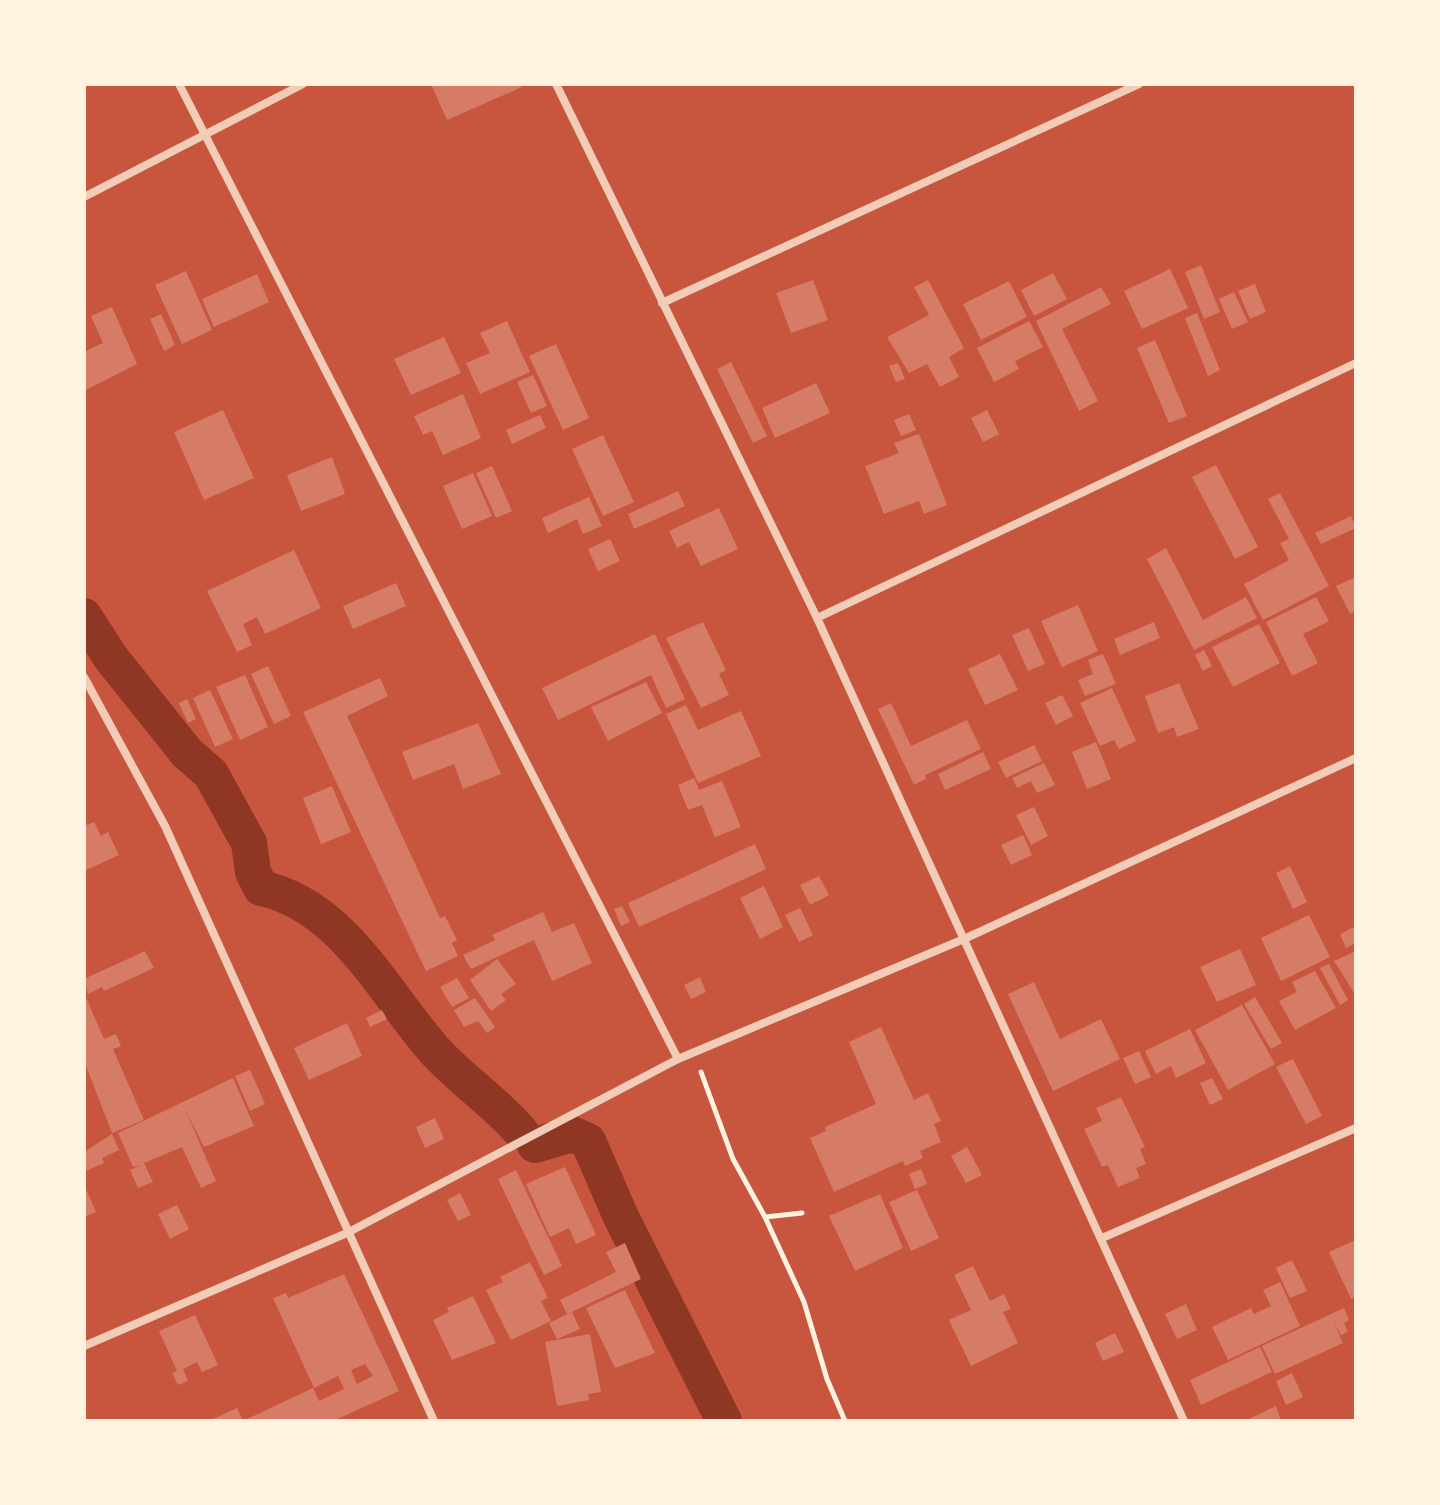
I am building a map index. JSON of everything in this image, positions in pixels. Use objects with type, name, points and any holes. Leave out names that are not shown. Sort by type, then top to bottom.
[{"type":"street","points":[[179,84],[678,1059]]},
{"type":"street","points":[[84,197],[303,84]]},
{"type":"street","points":[[556,84],[817,618],[1184,1421]]},
{"type":"street","points":[[662,303],[1139,84]]},
{"type":"street","points":[[817,618],[1356,363]]},
{"type":"street","points":[[84,677],[165,826],[434,1421]]},
{"type":"street","points":[[84,1346],[347,1233],[693,1052],[964,939],[1356,758]]},
{"type":"street","points":[[1102,1238],[1356,1128]]},
{"type":"path","points":[[693,1052],[733,1159],[765,1217],[804,1302],[827,1379],[845,1421]]},
{"type":"path","points":[[765,1217],[802,1213]]},
{"type":"building","points":[[431,84],[520,84],[522,87],[447,120]]},
{"type":"building","points":[[1201,265],[1220,312],[1204,319],[1185,272]]},
{"type":"building","points":[[1170,269],[1188,308],[1142,329],[1124,291]]},
{"type":"building","points":[[186,271],[212,330],[182,344],[155,285]]},
{"type":"building","points":[[1053,273],[1067,299],[1034,316],[1021,290]]},
{"type":"building","points":[[257,274],[269,302],[214,327],[202,299]]},
{"type":"building","points":[[813,280],[828,320],[791,333],[776,293]]},
{"type":"building","points":[[928,280],[964,348],[949,357],[959,377],[940,387],[927,364],[909,373],[887,337],[929,315],[914,287]]},
{"type":"building","points":[[1009,281],[1027,317],[981,340],[963,304]]},
{"type":"building","points":[[1255,284],[1266,312],[1250,319],[1238,291]]},
{"type":"building","points":[[1101,287],[1111,304],[1062,329],[1098,401],[1079,411],[1036,321]]},
{"type":"building","points":[[1234,292],[1248,322],[1232,329],[1219,299]]},
{"type":"building","points":[[112,307],[137,364],[84,391],[84,352],[103,343],[91,316]]},
{"type":"building","points":[[1197,313],[1220,370],[1208,376],[1185,318]]},
{"type":"building","points":[[161,314],[175,345],[164,351],[150,319]]},
{"type":"building","points":[[507,321],[530,372],[480,394],[466,363],[490,353],[480,333]]},
{"type":"building","points":[[1029,321],[1043,347],[1015,361],[1019,369],[994,382],[977,348]]},
{"type":"building","points":[[444,337],[461,373],[411,395],[394,359]]},
{"type":"building","points":[[1155,340],[1187,416],[1169,423],[1137,348]]},
{"type":"building","points":[[556,344],[589,418],[563,430],[529,356]]},
{"type":"building","points":[[731,362],[767,436],[753,443],[717,369]]},
{"type":"building","points":[[898,363],[905,379],[896,382],[889,366]]},
{"type":"building","points":[[533,375],[547,406],[531,413],[517,382]]},
{"type":"building","points":[[816,383],[830,413],[775,438],[762,408]]},
{"type":"building","points":[[463,394],[481,438],[443,455],[432,431],[423,435],[414,416]]},
{"type":"building","points":[[223,410],[254,478],[204,500],[174,432]]},
{"type":"building","points":[[987,410],[999,434],[983,442],[971,418]]},
{"type":"building","points":[[909,414],[916,430],[901,436],[894,420]]},
{"type":"building","points":[[540,415],[546,428],[512,444],[506,430]]},
{"type":"building","points":[[919,434],[947,505],[924,514],[919,501],[884,514],[865,466],[899,453],[894,443]]},
{"type":"building","points":[[603,435],[634,502],[603,516],[572,449]]},
{"type":"building","points":[[332,457],[345,494],[301,511],[287,475]]},
{"type":"building","points":[[1216,465],[1258,547],[1235,559],[1192,477]]},
{"type":"building","points":[[492,466],[512,511],[496,518],[476,473]]},
{"type":"building","points":[[473,473],[492,516],[462,529],[443,486]]},
{"type":"building","points":[[678,491],[685,506],[634,529],[628,514]]},
{"type":"building","points":[[1280,493],[1329,586],[1263,620],[1244,584],[1289,560],[1280,543],[1289,539],[1268,499]]},
{"type":"building","points":[[589,497],[602,526],[583,534],[577,519],[548,533],[542,518]]},
{"type":"building","points":[[719,508],[738,549],[701,566],[689,542],[677,548],[669,531]]},
{"type":"building","points":[[1351,516],[1356,528],[1321,544],[1315,533]]},
{"type":"building","points":[[610,539],[620,561],[598,571],[588,549]]},
{"type":"building","points":[[1166,548],[1203,620],[1246,597],[1257,618],[1194,650],[1147,559]]},
{"type":"building","points":[[294,550],[321,608],[265,634],[257,617],[243,624],[252,645],[237,652],[207,591]]},
{"type":"building","points":[[1356,577],[1356,611],[1350,614],[1336,586]]},
{"type":"building","points":[[396,583],[406,606],[353,629],[343,606]]},
{"type":"building","points":[[1316,597],[1329,621],[1303,634],[1318,663],[1292,676],[1266,622]]},
{"type":"building","points":[[1078,605],[1098,651],[1062,667],[1041,621]]},
{"type":"building","points":[[703,622],[726,670],[719,674],[729,695],[701,708],[666,638]]},
{"type":"building","points":[[1154,622],[1160,638],[1120,655],[1114,639]]},
{"type":"building","points":[[1259,624],[1280,663],[1233,687],[1212,647]]},
{"type":"building","points":[[1029,628],[1045,664],[1028,671],[1012,635]]},
{"type":"building","points":[[655,634],[685,699],[666,708],[651,675],[558,720],[542,688]]},
{"type":"building","points":[[1204,650],[1212,666],[1203,671],[1195,655]]},
{"type":"building","points":[[1000,654],[1018,690],[985,705],[968,669]]},
{"type":"building","points":[[1103,654],[1116,684],[1085,696],[1078,680],[1093,674],[1088,660]]},
{"type":"building","points":[[268,666],[291,716],[274,724],[251,674]]},
{"type":"building","points":[[245,675],[268,727],[240,740],[216,687]]},
{"type":"building","points":[[380,678],[388,696],[347,716],[440,918],[445,916],[457,940],[452,943],[458,956],[426,971],[303,712]]},
{"type":"building","points":[[646,682],[662,713],[608,741],[591,707]]},
{"type":"building","points":[[1179,683],[1199,729],[1177,737],[1174,727],[1158,733],[1145,696]]},
{"type":"building","points":[[1112,688],[1136,741],[1119,749],[1114,740],[1100,746],[1080,703]]},
{"type":"building","points":[[210,690],[233,739],[215,747],[193,698]]},
{"type":"building","points":[[1062,695],[1073,716],[1056,725],[1045,703]]},
{"type":"building","points":[[187,699],[196,719],[188,723],[179,703]]},
{"type":"building","points":[[891,703],[911,746],[967,720],[981,749],[925,775],[926,779],[914,785],[878,709]]},
{"type":"building","points":[[686,705],[698,730],[741,711],[761,756],[698,783],[666,714]]},
{"type":"building","points":[[478,723],[501,774],[463,789],[454,764],[413,780],[402,752]]},
{"type":"building","points":[[1096,742],[1111,779],[1087,789],[1072,752]]},
{"type":"building","points":[[1034,745],[1042,761],[1006,778],[998,762]]},
{"type":"building","points":[[983,752],[991,769],[945,790],[938,774]]},
{"type":"building","points":[[1044,763],[1055,785],[1037,793],[1031,781],[1017,788],[1012,778]]},
{"type":"building","points":[[694,778],[699,790],[722,781],[741,827],[715,837],[702,805],[688,810],[678,785]]},
{"type":"building","points":[[332,786],[351,832],[321,844],[303,798]]},
{"type":"building","points":[[1034,807],[1048,836],[1031,845],[1016,815]]},
{"type":"building","points":[[94,822],[101,836],[108,832],[119,855],[84,871],[84,826]]},
{"type":"building","points":[[1023,835],[1032,855],[1011,865],[1001,845]]},
{"type":"building","points":[[755,844],[766,869],[639,927],[628,903]]},
{"type":"building","points":[[1290,866],[1307,902],[1293,909],[1276,873]]},
{"type":"building","points":[[819,876],[829,895],[810,905],[800,885]]},
{"type":"building","points":[[764,886],[783,927],[760,939],[740,898]]},
{"type":"building","points":[[622,906],[630,922],[621,926],[614,909]]},
{"type":"building","points":[[800,908],[813,935],[799,942],[785,915]]},
{"type":"building","points":[[543,912],[552,932],[574,923],[592,963],[552,981],[534,940],[471,969],[463,955],[495,940],[492,935]]},
{"type":"building","points":[[1309,915],[1330,957],[1281,981],[1261,938]]},
{"type":"building","points":[[1356,926],[1356,943],[1346,948],[1340,934]]},
{"type":"building","points":[[1240,949],[1256,985],[1217,1002],[1200,967]]},
{"type":"building","points":[[145,951],[154,968],[104,991],[102,987],[88,994],[84,979]]},
{"type":"building","points":[[1356,951],[1356,996],[1334,961]]},
{"type":"building","points":[[497,959],[516,984],[501,994],[506,1000],[491,1011],[470,980]]},
{"type":"building","points":[[1329,964],[1348,1000],[1340,1005],[1320,968]]},
{"type":"building","points":[[1315,971],[1336,1008],[1295,1030],[1279,1001],[1297,992],[1292,982]]},
{"type":"building","points":[[700,977],[706,992],[691,999],[684,985]]},
{"type":"building","points":[[457,978],[469,998],[452,1007],[440,987]]},
{"type":"building","points":[[1034,982],[1060,1039],[1101,1019],[1120,1059],[1053,1091],[1008,994]]},
{"type":"building","points":[[84,993],[104,1039],[116,1034],[121,1046],[113,1049],[144,1120],[112,1133],[84,1061]]},
{"type":"building","points":[[1255,997],[1282,1043],[1271,1049],[1244,1004]]},
{"type":"building","points":[[475,998],[495,1027],[487,1033],[478,1021],[464,1027],[454,1010]]},
{"type":"building","points":[[1242,1005],[1275,1064],[1228,1090],[1195,1030]]},
{"type":"building","points":[[382,1010],[387,1019],[370,1027],[366,1018]]},
{"type":"building","points":[[347,1023],[362,1056],[309,1080],[294,1048]]},
{"type":"building","points":[[881,1027],[914,1100],[928,1093],[941,1121],[934,1124],[941,1142],[920,1151],[923,1158],[905,1166],[903,1161],[834,1192],[810,1138],[826,1131],[825,1127],[876,1104],[849,1042]]},
{"type":"building","points":[[1190,1029],[1206,1063],[1176,1078],[1171,1066],[1156,1074],[1145,1051]]},
{"type":"building","points":[[1139,1051],[1151,1077],[1135,1084],[1123,1058]]},
{"type":"building","points":[[1293,1059],[1322,1116],[1306,1124],[1276,1067]]},
{"type":"building","points":[[250,1070],[265,1104],[250,1111],[235,1076]]},
{"type":"building","points":[[233,1078],[254,1126],[204,1147],[185,1109],[216,1181],[201,1188],[182,1147],[144,1163],[153,1182],[138,1188],[130,1170],[141,1165],[133,1167],[118,1133]]},
{"type":"building","points":[[1212,1078],[1223,1099],[1210,1105],[1200,1083]]},
{"type":"building","points":[[1121,1097],[1145,1147],[1140,1149],[1146,1164],[1136,1168],[1140,1178],[1118,1187],[1108,1165],[1102,1167],[1084,1129],[1102,1121],[1096,1108]]},
{"type":"building","points":[[435,1118],[444,1139],[425,1148],[416,1127]]},
{"type":"building","points":[[112,1134],[119,1150],[102,1158],[104,1163],[86,1171],[84,1152]]},
{"type":"building","points":[[967,1147],[982,1175],[966,1183],[951,1156]]},
{"type":"building","points":[[565,1167],[596,1235],[576,1244],[569,1228],[550,1237],[526,1184]]},
{"type":"building","points":[[921,1169],[927,1184],[915,1189],[909,1174]]},
{"type":"building","points":[[516,1170],[562,1266],[544,1275],[498,1179]]},
{"type":"building","points":[[84,1185],[96,1212],[84,1217]]},
{"type":"building","points":[[917,1190],[939,1238],[911,1251],[889,1202]]},
{"type":"building","points":[[460,1193],[471,1215],[458,1221],[447,1200]]},
{"type":"building","points":[[880,1194],[903,1248],[855,1271],[829,1216]]},
{"type":"building","points":[[177,1205],[189,1229],[170,1239],[158,1214]]},
{"type":"building","points":[[1356,1240],[1356,1297],[1351,1299],[1329,1252]]},
{"type":"building","points":[[625,1243],[641,1279],[567,1314],[560,1300],[616,1272],[606,1252]]},
{"type":"building","points":[[1292,1260],[1307,1291],[1290,1298],[1276,1268]]},
{"type":"building","points":[[530,1262],[548,1298],[541,1301],[551,1321],[511,1340],[486,1290],[503,1282],[500,1277]]},
{"type":"building","points":[[973,1266],[990,1301],[1004,1294],[1011,1309],[1003,1312],[1018,1343],[971,1366],[949,1320],[971,1310],[954,1275]]},
{"type":"building","points":[[344,1274],[399,1391],[333,1421],[243,1421],[313,1388],[319,1401],[344,1389],[338,1376],[314,1388],[273,1298],[286,1293],[288,1298]],"holes":[[[365,1364],[373,1376],[357,1384],[351,1370]]]},
{"type":"building","points":[[1280,1282],[1300,1326],[1228,1360],[1212,1327],[1251,1308],[1254,1314],[1271,1306],[1263,1290]]},
{"type":"building","points":[[625,1290],[655,1353],[615,1368],[586,1308]]},
{"type":"building","points":[[473,1296],[496,1343],[452,1360],[433,1320],[449,1312],[447,1308]]},
{"type":"building","points":[[1186,1304],[1197,1330],[1177,1339],[1165,1314]]},
{"type":"building","points":[[1344,1308],[1349,1320],[1344,1323],[1348,1332],[1341,1335],[1333,1321],[1343,1343],[1275,1374],[1262,1346]]},
{"type":"building","points":[[572,1312],[580,1329],[557,1339],[549,1323]]},
{"type":"building","points":[[195,1315],[218,1365],[202,1372],[197,1362],[183,1369],[188,1381],[178,1385],[172,1373],[177,1371],[159,1331]]},
{"type":"building","points":[[1115,1333],[1124,1352],[1103,1361],[1095,1343]]},
{"type":"building","points":[[590,1334],[601,1392],[588,1394],[589,1400],[557,1406],[545,1342]]},
{"type":"building","points":[[1260,1347],[1272,1372],[1201,1405],[1190,1380]]},
{"type":"building","points":[[1292,1373],[1303,1397],[1286,1405],[1276,1381]]},
{"type":"building","points":[[1276,1406],[1281,1421],[1245,1421]]},
{"type":"building","points":[[237,1408],[243,1421],[209,1421]]},
{"type":"waterway","points":[[84,616],[111,658],[187,753],[211,774],[249,843],[253,872],[261,888],[290,898],[316,913],[339,933],[380,979],[436,1052],[521,1132]]},
{"type":"waterway","points":[[535,1145],[572,1134],[588,1141],[621,1217],[724,1421]]}]
